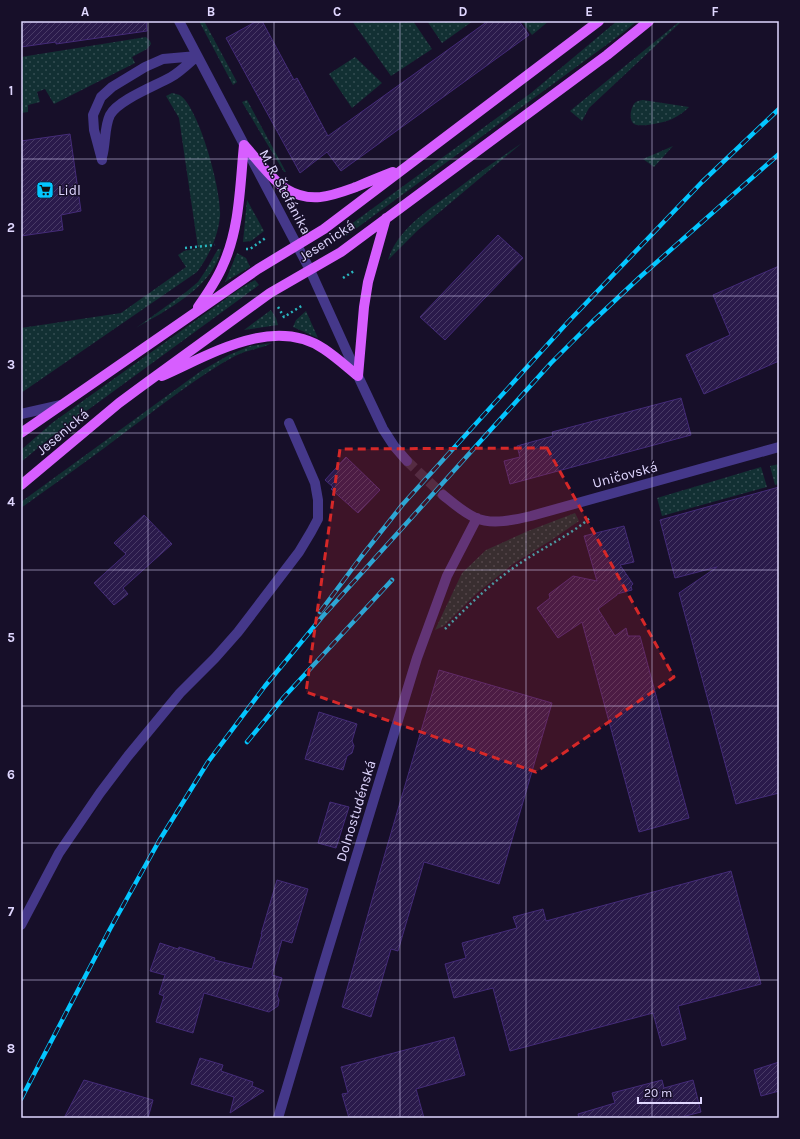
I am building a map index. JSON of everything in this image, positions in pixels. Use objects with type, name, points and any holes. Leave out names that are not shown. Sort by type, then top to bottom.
[{"type":"main road","name":"Jesenická","points":[[21,433],[258,269],[324,229],[599,21]]},
{"type":"main road","name":"Jesenická","points":[[21,485],[142,386],[270,293],[341,252],[607,55],[649,21]]},
{"type":"main road","points":[[244,145],[276,180],[286,188],[299,195],[313,198],[337,194],[405,168]]},
{"type":"main road","points":[[194,313],[214,284],[224,265],[230,245],[236,216],[244,145]]},
{"type":"main road","points":[[358,376],[364,307],[368,282],[386,218]]},
{"type":"main road","points":[[142,386],[228,347],[246,340],[266,335],[284,335],[302,339],[324,348],[358,376]]},
{"type":"street","name":"M. R. Štefánika","points":[[179,21],[310,270],[383,429],[394,446],[408,461]]},
{"type":"street","points":[[197,56],[172,77],[126,101],[111,113],[107,122],[102,160],[94,130],[93,115],[101,97],[112,87],[163,58],[197,56]]},
{"type":"street","points":[[21,414],[63,404]]},
{"type":"street","points":[[21,925],[59,853],[100,793],[128,756],[180,693],[238,632],[299,552],[318,520],[318,500],[315,483],[289,423]]},
{"type":"street","name":"Uničovská","points":[[477,518],[494,521],[512,520],[531,516],[779,447]]},
{"type":"street","points":[[443,494],[477,518]]},
{"type":"street","name":"Dolnostudénská","points":[[278,1118],[323,966],[418,658],[447,576],[477,518]]},
{"type":"path","points":[[240,248],[250,249],[267,237]]},
{"type":"path","points":[[185,248],[217,244]]},
{"type":"path","points":[[351,266],[356,275]]},
{"type":"path","points":[[343,278],[354,271]]},
{"type":"path","points":[[278,307],[284,318],[303,305]]},
{"type":"path","points":[[444,630],[478,596],[516,566],[557,541],[593,514]]},
{"type":"highlighted area","points":[[547,448],[674,677],[536,772],[306,692],[340,449]]},
{"type":"green space","points":[[199,21],[204,21],[237,82],[233,85]]},
{"type":"green space","points":[[352,21],[413,21],[432,49],[391,76]]},
{"type":"green space","points":[[427,21],[473,21],[442,43]]},
{"type":"green space","points":[[522,21],[549,21],[532,35]]},
{"type":"green space","points":[[617,21],[637,21],[346,236],[342,235],[343,230],[531,93]]},
{"type":"green space","points":[[680,21],[682,21],[589,108],[582,121],[570,111]]},
{"type":"green space","points":[[146,37],[151,44],[147,49],[132,57],[135,63],[54,104],[45,89],[37,92],[40,102],[28,105],[28,112],[21,113],[21,105],[23,105],[21,97],[21,57]]},
{"type":"green space","points":[[355,57],[382,83],[352,108],[329,74]]},
{"type":"green space","points":[[172,93],[181,96],[188,104],[202,134],[214,171],[220,205],[220,216],[215,239],[209,253],[197,272],[21,393],[21,328],[121,313],[186,267],[178,255],[184,251],[198,248],[179,118],[166,96]]},
{"type":"green space","points":[[247,100],[286,172],[284,172],[242,102]]},
{"type":"green space","points":[[643,100],[689,107],[671,120],[654,124],[637,125],[632,122],[631,119],[632,109],[636,102]]},
{"type":"green space","points":[[522,143],[417,231],[388,260],[399,238],[407,228],[426,211]]},
{"type":"green space","points":[[673,146],[654,167],[643,159]]},
{"type":"green space","points":[[247,200],[264,231],[251,241],[243,242]]},
{"type":"green space","points":[[218,249],[221,249],[217,262],[209,275],[199,286],[161,314],[136,328],[198,282]]},
{"type":"green space","points":[[237,253],[246,258],[250,267],[225,282]]},
{"type":"green space","points":[[255,280],[259,285],[55,434],[21,462],[21,450],[52,423],[241,288]]},
{"type":"green space","points":[[271,310],[278,325],[244,330]]},
{"type":"green space","points":[[306,311],[318,338],[293,327],[296,320]]},
{"type":"green space","points":[[272,343],[235,356],[208,372],[21,508],[21,502],[201,371],[229,355],[250,346]]},
{"type":"green space","points":[[779,464],[779,484],[775,485],[770,466]]},
{"type":"green space","points":[[761,467],[767,487],[662,516],[657,498]]},
{"type":"green space","points":[[575,513],[579,521],[513,564],[476,594],[444,626],[435,630],[462,573],[486,550],[528,531]]},
{"type":"building","points":[[21,21],[146,21],[147,31],[56,44],[56,42],[21,47]]},
{"type":"building","points":[[257,21],[262,21],[294,80],[297,78],[328,136],[488,21],[519,21],[529,35],[341,171],[327,152],[300,173],[226,38]]},
{"type":"building","points":[[70,134],[81,211],[61,215],[63,230],[21,236],[21,141]]},
{"type":"building","points":[[498,235],[523,258],[445,340],[420,317]]},
{"type":"building","points":[[779,266],[779,361],[704,394],[686,355],[730,335],[713,295]]},
{"type":"building","points":[[681,398],[691,435],[510,484],[504,461],[520,457],[517,446],[553,436],[552,432]]},
{"type":"building","points":[[346,457],[380,490],[358,513],[331,489],[333,487],[325,480]]},
{"type":"building","points":[[779,487],[779,793],[736,804],[679,593],[717,567],[675,578],[660,520]]},
{"type":"building","points":[[144,515],[172,544],[123,588],[128,594],[114,605],[94,583],[126,554],[114,543]]},
{"type":"building","points":[[624,526],[634,562],[620,565],[633,584],[631,586],[632,590],[617,594],[598,609],[615,636],[626,628],[628,636],[640,636],[689,818],[639,832],[582,622],[558,638],[537,608],[550,598],[549,594],[573,576],[597,581],[584,536]]},
{"type":"building","points":[[439,670],[552,703],[499,884],[424,862],[398,951],[391,949],[371,1017],[342,1007]]},
{"type":"building","points":[[319,712],[357,724],[352,741],[354,746],[352,753],[347,756],[343,770],[305,759]]},
{"type":"building","points":[[330,802],[349,807],[336,848],[318,843]]},
{"type":"building","points":[[731,871],[761,984],[678,1006],[686,1039],[662,1046],[653,1013],[510,1051],[493,988],[454,998],[445,964],[466,958],[462,943],[517,928],[513,917],[543,909],[546,921]]},
{"type":"building","points":[[277,880],[308,889],[292,943],[282,940],[272,975],[282,978],[277,995],[279,1000],[278,1006],[269,1012],[204,993],[193,1033],[156,1022],[164,996],[159,994],[165,975],[150,971],[160,943],[215,958],[214,960],[252,969]]},
{"type":"building","points":[[454,1037],[465,1075],[416,1089],[424,1118],[349,1118],[342,1094],[348,1093],[341,1067]]},
{"type":"building","points":[[200,1058],[223,1065],[221,1071],[253,1082],[252,1086],[264,1091],[230,1113],[234,1097],[191,1084]]},
{"type":"building","points":[[779,1062],[779,1091],[761,1096],[754,1070]]},
{"type":"building","points":[[84,1080],[153,1100],[148,1118],[64,1118]]},
{"type":"building","points":[[662,1080],[664,1088],[693,1080],[701,1112],[678,1118],[579,1118],[578,1114],[615,1103],[612,1093]]},
{"type":"tunnel","points":[[407,461],[443,495]]},
{"type":"railway","points":[[320,612],[403,504],[568,322],[702,182],[779,109]]},
{"type":"railway","points":[[21,1099],[110,929],[159,841],[208,762],[265,686],[322,617],[551,363],[640,277],[779,154]]},
{"type":"railway","points":[[247,742],[284,697],[392,580]]},
{"type":"place","name":"Lidl","points":[[45,190]]}]
